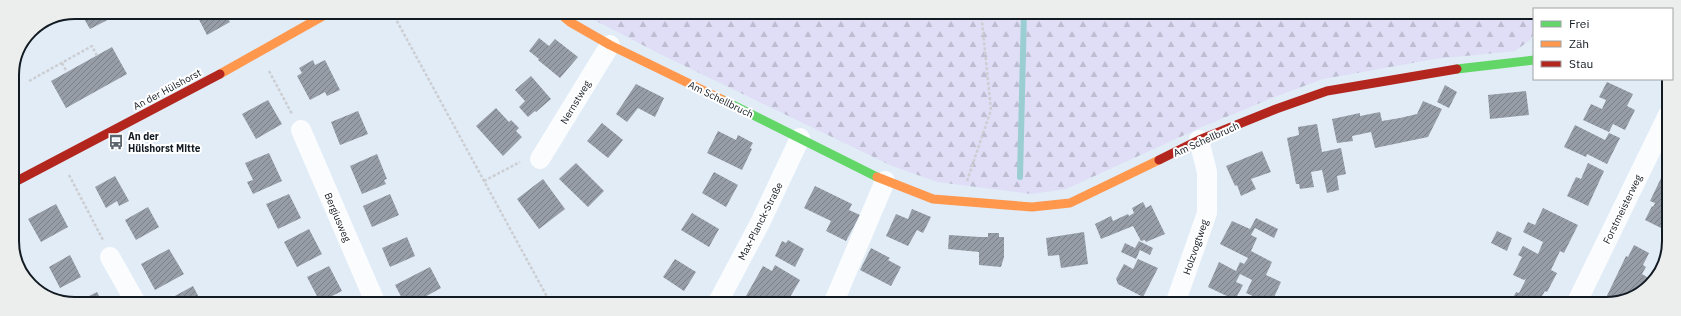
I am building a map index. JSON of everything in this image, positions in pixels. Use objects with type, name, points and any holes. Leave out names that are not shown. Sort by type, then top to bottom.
[{"type":"street","name":"An der Hülshorst","points":[[19,180],[259,53],[318,19]]},
{"type":"street","name":"Am Schellbruch","points":[[566,19],[610,46],[885,181],[933,199],[1032,207],[1070,203],[1199,140],[1276,109],[1327,91],[1437,71],[1533,60]]},
{"type":"street","name":"Nernstweg","points":[[544,153],[610,46]]},
{"type":"street","name":"Bergiusweg","points":[[301,130],[373,297]]},
{"type":"street","name":"Forstmeisterweg","points":[[1579,297],[1662,130]]},
{"type":"street","name":"Max-Planck-Straße","points":[[721,297],[760,223],[800,138]]},
{"type":"street","name":"Holzvogtweg","points":[[1177,297],[1207,213],[1207,172],[1199,140]]},
{"type":"street","points":[[836,297],[885,181]]},
{"type":"street","points":[[110,257],[132,297]]},
{"type":"path","points":[[396,19],[546,297]]},
{"type":"path","points":[[960,202],[974,155],[991,110],[983,19]]},
{"type":"path","points":[[29,81],[92,46],[97,56]]},
{"type":"path","points":[[259,53],[301,130]]},
{"type":"path","points":[[62,63],[67,72]]},
{"type":"path","points":[[484,181],[544,153]]},
{"type":"path","points":[[60,158],[110,257]]},
{"type":"green space","points":[[592,19],[1533,19],[1533,35],[1530,40],[1515,51],[1435,59],[1323,79],[1202,127],[1066,189],[1032,194],[937,182],[890,165],[660,54]]},
{"type":"building","points":[[84,19],[109,19],[90,29]]},
{"type":"building","points":[[199,19],[228,19],[230,22],[207,35]]},
{"type":"building","points":[[539,38],[549,46],[555,39],[578,57],[560,78],[529,51]]},
{"type":"building","points":[[112,47],[127,74],[66,108],[51,81]]},
{"type":"building","points":[[313,60],[315,65],[325,60],[340,90],[327,96],[325,92],[310,100],[297,76],[302,73],[299,68]]},
{"type":"building","points":[[531,76],[551,99],[528,117],[519,107],[525,101],[515,90]]},
{"type":"building","points":[[1607,82],[1633,94],[1627,106],[1635,110],[1625,130],[1613,124],[1609,132],[1583,120],[1591,104],[1602,109],[1606,100],[1599,97]]},
{"type":"building","points":[[636,84],[664,98],[655,117],[638,108],[627,122],[616,114]]},
{"type":"building","points":[[1445,85],[1457,92],[1449,108],[1437,102]]},
{"type":"building","points":[[1526,91],[1529,115],[1490,119],[1488,95]]},
{"type":"building","points":[[268,100],[282,124],[256,139],[242,114]]},
{"type":"building","points":[[1423,101],[1442,109],[1428,137],[1375,148],[1371,132],[1352,136],[1353,141],[1337,143],[1332,119],[1360,113],[1360,116],[1380,112],[1382,121],[1400,118],[1417,114]]},
{"type":"building","points":[[496,108],[509,122],[511,120],[519,128],[516,131],[522,137],[503,156],[476,126]]},
{"type":"building","points":[[358,111],[368,134],[340,145],[331,122]]},
{"type":"building","points":[[602,123],[623,140],[608,158],[587,141]]},
{"type":"building","points":[[1317,124],[1322,152],[1341,148],[1346,174],[1337,176],[1339,190],[1327,193],[1322,170],[1311,172],[1314,187],[1300,189],[1299,184],[1296,184],[1287,138],[1299,135],[1298,127]]},
{"type":"building","points":[[1575,125],[1605,140],[1609,133],[1620,138],[1607,164],[1587,154],[1586,157],[1564,147]]},
{"type":"building","points":[[718,131],[736,140],[738,135],[753,143],[750,148],[752,149],[742,170],[707,153]]},
{"type":"building","points":[[1262,151],[1271,172],[1251,179],[1256,189],[1241,196],[1237,185],[1235,186],[1226,166]]},
{"type":"building","points":[[269,153],[282,181],[253,194],[247,182],[253,180],[245,163]]},
{"type":"building","points":[[377,154],[387,179],[384,180],[386,184],[362,194],[350,166]]},
{"type":"building","points":[[576,163],[604,191],[588,207],[559,179]]},
{"type":"building","points":[[1588,163],[1604,171],[1588,206],[1567,196],[1576,177],[1581,179]]},
{"type":"building","points":[[714,172],[738,185],[726,207],[702,193]]},
{"type":"building","points":[[115,176],[129,201],[119,206],[117,201],[106,208],[95,187]]},
{"type":"building","points":[[1662,176],[1662,228],[1645,220],[1655,203],[1650,201]]},
{"type":"building","points":[[543,179],[565,209],[539,229],[517,199]]},
{"type":"building","points":[[815,186],[852,204],[849,210],[860,215],[846,241],[826,231],[831,221],[804,208]]},
{"type":"building","points":[[289,194],[301,218],[278,229],[266,204]]},
{"type":"building","points":[[390,194],[399,215],[372,227],[363,206]]},
{"type":"building","points":[[1143,202],[1146,208],[1151,205],[1165,234],[1146,242],[1145,240],[1141,241],[1133,226],[1101,239],[1095,224],[1111,216],[1113,221],[1128,214],[1129,216],[1134,213],[1132,208]]},
{"type":"building","points":[[56,204],[68,227],[41,242],[28,219]]},
{"type":"building","points":[[148,207],[159,227],[136,240],[125,220]]},
{"type":"building","points":[[1543,208],[1578,225],[1564,253],[1560,251],[1551,270],[1557,273],[1547,292],[1545,291],[1540,297],[1514,297],[1516,292],[1519,293],[1526,279],[1524,280],[1513,275],[1522,257],[1518,255],[1523,246],[1538,254],[1543,242],[1523,232],[1528,222],[1535,225]]},
{"type":"building","points":[[912,209],[931,217],[923,233],[917,230],[908,246],[886,236],[896,214],[908,219]]},
{"type":"building","points":[[692,213],[719,229],[709,247],[681,230]]},
{"type":"building","points":[[1256,218],[1278,229],[1274,238],[1255,228],[1251,235],[1257,238],[1251,251],[1272,262],[1266,275],[1281,282],[1274,297],[1255,297],[1246,293],[1252,280],[1240,274],[1236,282],[1243,285],[1237,297],[1229,297],[1208,287],[1219,262],[1236,271],[1240,262],[1244,264],[1248,258],[1220,244],[1232,221],[1250,229]]},
{"type":"building","points":[[309,229],[322,254],[297,267],[284,242]]},
{"type":"building","points":[[1497,231],[1512,238],[1507,251],[1491,243]]},
{"type":"building","points":[[1084,232],[1088,264],[1061,268],[1059,255],[1048,256],[1046,238]]},
{"type":"building","points":[[988,233],[999,233],[999,237],[1004,237],[1004,257],[1001,267],[979,265],[979,252],[948,249],[949,235],[988,237]]},
{"type":"building","points":[[407,237],[415,256],[390,267],[382,248]]},
{"type":"building","points":[[788,240],[804,249],[795,267],[775,256],[782,241],[786,243]]},
{"type":"building","points":[[1139,241],[1153,248],[1150,255],[1140,250],[1136,259],[1121,252],[1125,243],[1135,248]]},
{"type":"building","points":[[1634,245],[1649,253],[1643,265],[1646,267],[1642,274],[1648,278],[1634,290],[1628,293],[1606,297],[1626,256],[1628,257]]},
{"type":"building","points":[[871,248],[890,258],[888,260],[901,267],[891,286],[860,270]]},
{"type":"building","points":[[169,249],[184,274],[155,290],[141,264]]},
{"type":"building","points":[[70,255],[81,277],[60,288],[49,267]]},
{"type":"building","points":[[675,259],[696,272],[684,291],[663,277]]},
{"type":"building","points":[[1138,259],[1158,268],[1143,297],[1118,284],[1116,279],[1124,264],[1133,269]]},
{"type":"building","points":[[775,265],[800,280],[790,297],[746,296],[763,266],[772,271]]},
{"type":"building","points":[[329,266],[342,291],[330,297],[317,297],[307,277]]},
{"type":"building","points":[[430,267],[441,288],[425,297],[401,297],[395,285]]},
{"type":"building","points":[[193,286],[199,297],[173,297]]},
{"type":"building","points":[[97,292],[100,297],[87,297]]},
{"type":"waterway","points":[[1020,177],[1024,19]]},
{"type":"traffic: fast","points":[[1457,69],[1533,60]]},
{"type":"traffic: fast","points":[[723,100],[877,177]]},
{"type":"traffic: slow","points":[[220,74],[318,19]]},
{"type":"traffic: slow","points":[[566,19],[610,45],[723,100]]},
{"type":"traffic: slow","points":[[877,177],[933,199],[1032,207],[1070,203],[1159,160]]},
{"type":"traffic: jam","points":[[1159,160],[1199,140],[1276,109],[1327,91],[1457,69]]},
{"type":"traffic: jam","points":[[19,180],[220,74]]},
{"type":"place","name":"An der Hülshorst Mitte","points":[[116,142]]}]
